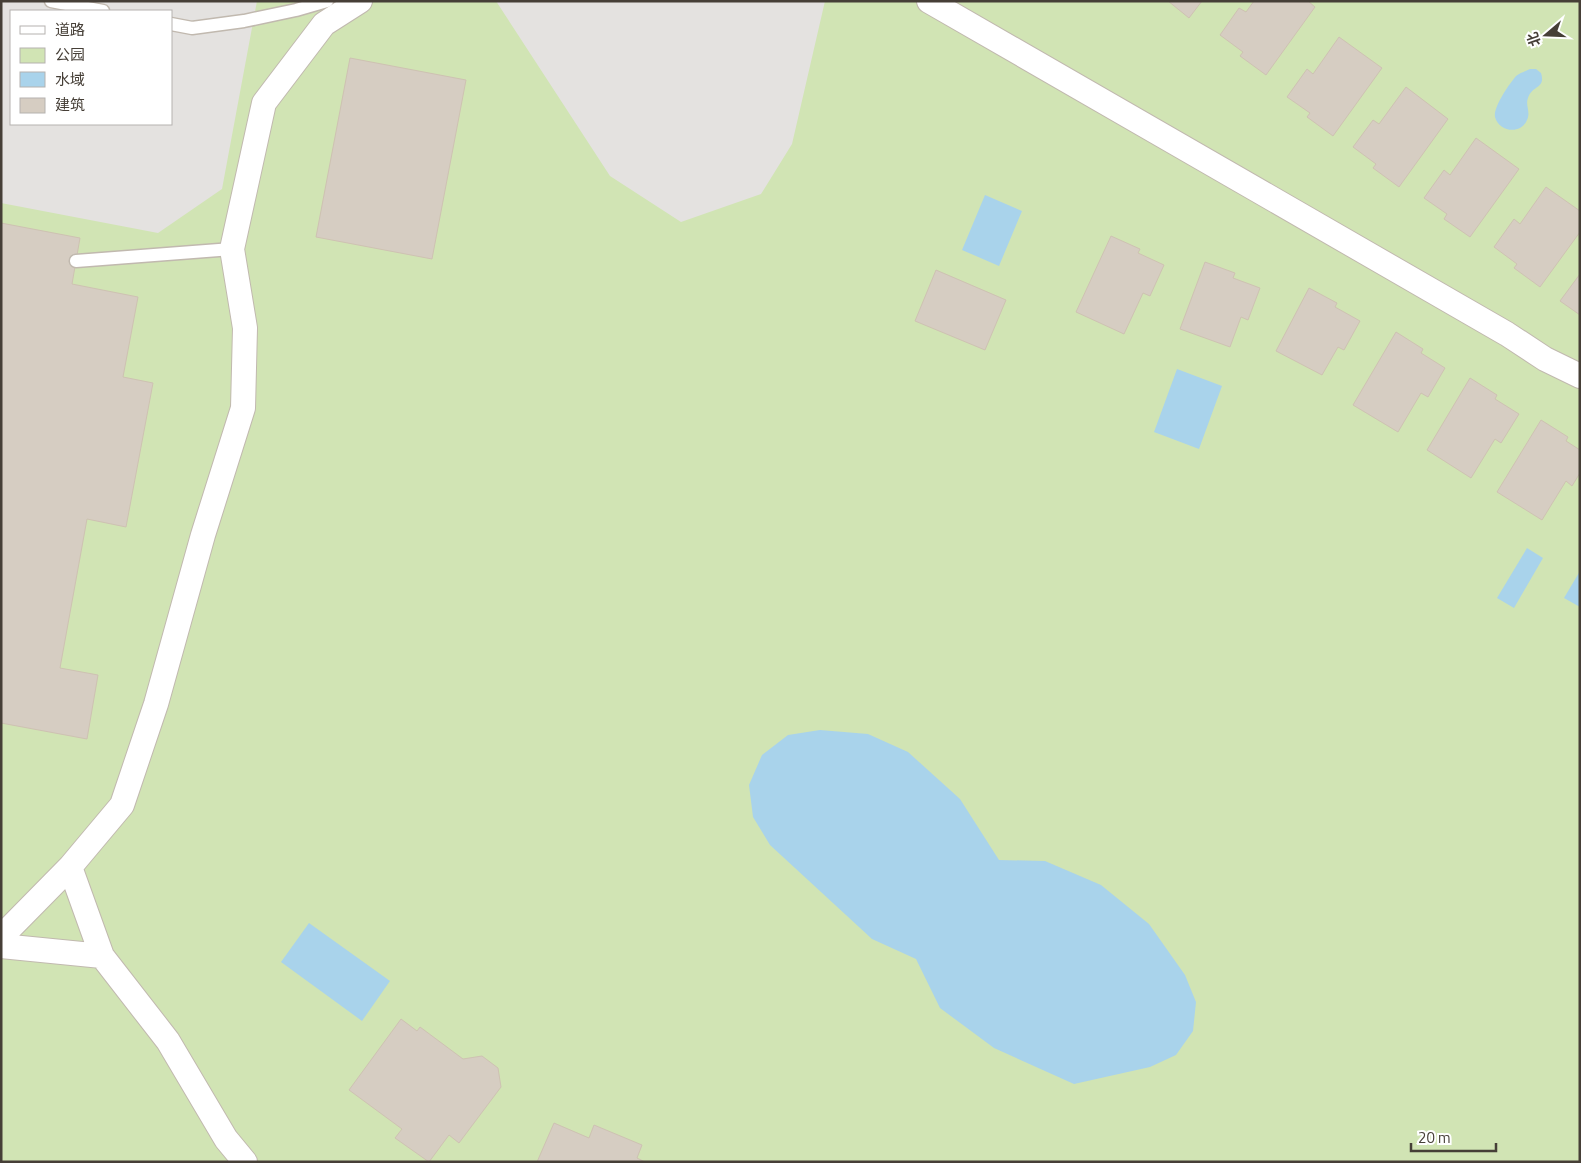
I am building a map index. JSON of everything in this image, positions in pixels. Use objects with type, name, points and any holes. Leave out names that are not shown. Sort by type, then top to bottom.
[{"type":"street","points":[[1,937],[70,867],[122,805],[156,704],[204,535],[243,408],[245,328],[232,249],[264,103],[324,24],[360,1]]},
{"type":"street","points":[[929,1],[1498,329],[1545,359],[1580,376]]},
{"type":"street","points":[[70,867],[102,956],[168,1041],[226,1140],[245,1162]]},
{"type":"street","points":[[1,946],[102,956]]},
{"type":"lane","points":[[50,1],[97,10]]},
{"type":"lane","points":[[172,24],[192,28],[244,21],[327,1]]},
{"type":"lane","points":[[76,261],[232,249]]},
{"type":"green space","points":[[1,1],[1580,1],[1580,1162],[1,1162]]},
{"type":"shaded area","points":[[1,1],[257,1],[222,189],[158,233],[1,203]]},
{"type":"shaded area","points":[[496,1],[825,1],[792,144],[761,194],[681,222],[610,176]]},
{"type":"water","points":[[1530,69],[1536,69],[1541,73],[1542,82],[1532,91],[1528,98],[1528,114],[1524,125],[1515,130],[1510,130],[1497,122],[1495,113],[1502,95],[1516,76]]},
{"type":"water","points":[[985,195],[1022,211],[999,266],[962,250]]},
{"type":"water","points":[[1177,369],[1222,386],[1199,449],[1154,432]]},
{"type":"water","points":[[1527,548],[1543,558],[1514,608],[1497,598]]},
{"type":"water","points":[[1580,571],[1580,607],[1564,598]]},
{"type":"water","points":[[820,730],[868,734],[908,752],[960,799],[999,860],[1045,861],[1101,885],[1149,924],[1185,975],[1196,1002],[1193,1031],[1176,1055],[1150,1067],[1074,1084],[994,1048],[940,1008],[916,959],[872,939],[770,845],[753,817],[749,785],[762,755],[788,735]]},
{"type":"water","points":[[309,923],[390,981],[362,1021],[281,962]]},
{"type":"building","points":[[1168,1],[1202,1],[1189,18]]},
{"type":"building","points":[[1254,1],[1308,1],[1315,7],[1266,75],[1240,56],[1243,52],[1220,35],[1239,8],[1246,12]]},
{"type":"building","points":[[1339,37],[1382,68],[1333,136],[1307,117],[1310,113],[1287,97],[1307,69],[1313,74]]},
{"type":"building","points":[[350,58],[466,80],[432,259],[316,237]]},
{"type":"building","points":[[1406,87],[1448,119],[1399,187],[1373,168],[1376,164],[1353,147],[1373,120],[1379,124]]},
{"type":"building","points":[[1476,138],[1519,169],[1470,237],[1444,219],[1447,214],[1424,198],[1444,170],[1450,175]]},
{"type":"building","points":[[1546,187],[1580,211],[1580,232],[1540,287],[1514,268],[1517,264],[1494,247],[1514,219],[1520,224]]},
{"type":"building","points":[[1,223],[80,238],[72,284],[138,297],[123,377],[153,383],[126,527],[87,519],[60,668],[98,675],[87,739],[1,723]]},
{"type":"building","points":[[1111,236],[1140,249],[1138,253],[1164,265],[1150,296],[1143,293],[1124,334],[1076,312]]},
{"type":"building","points":[[1205,262],[1235,273],[1233,278],[1260,288],[1248,320],[1241,317],[1230,347],[1180,329]]},
{"type":"building","points":[[936,270],[1006,300],[985,350],[915,321]]},
{"type":"building","points":[[1580,274],[1580,315],[1560,301]]},
{"type":"building","points":[[1309,288],[1337,303],[1335,307],[1360,321],[1344,350],[1338,347],[1322,375],[1276,351]]},
{"type":"building","points":[[1396,332],[1423,349],[1421,353],[1445,368],[1428,397],[1421,393],[1398,432],[1353,405]]},
{"type":"building","points":[[1470,378],[1497,395],[1495,399],[1519,414],[1501,443],[1495,439],[1471,478],[1427,450]]},
{"type":"building","points":[[1541,420],[1568,437],[1566,441],[1580,450],[1580,473],[1572,486],[1566,481],[1542,520],[1497,492]]},
{"type":"building","points":[[401,1019],[417,1031],[420,1027],[463,1059],[482,1056],[498,1068],[501,1087],[459,1143],[449,1135],[429,1162],[395,1138],[402,1129],[349,1090]]},
{"type":"building","points":[[554,1123],[589,1138],[594,1125],[642,1145],[637,1158],[645,1162],[537,1162]]}]
